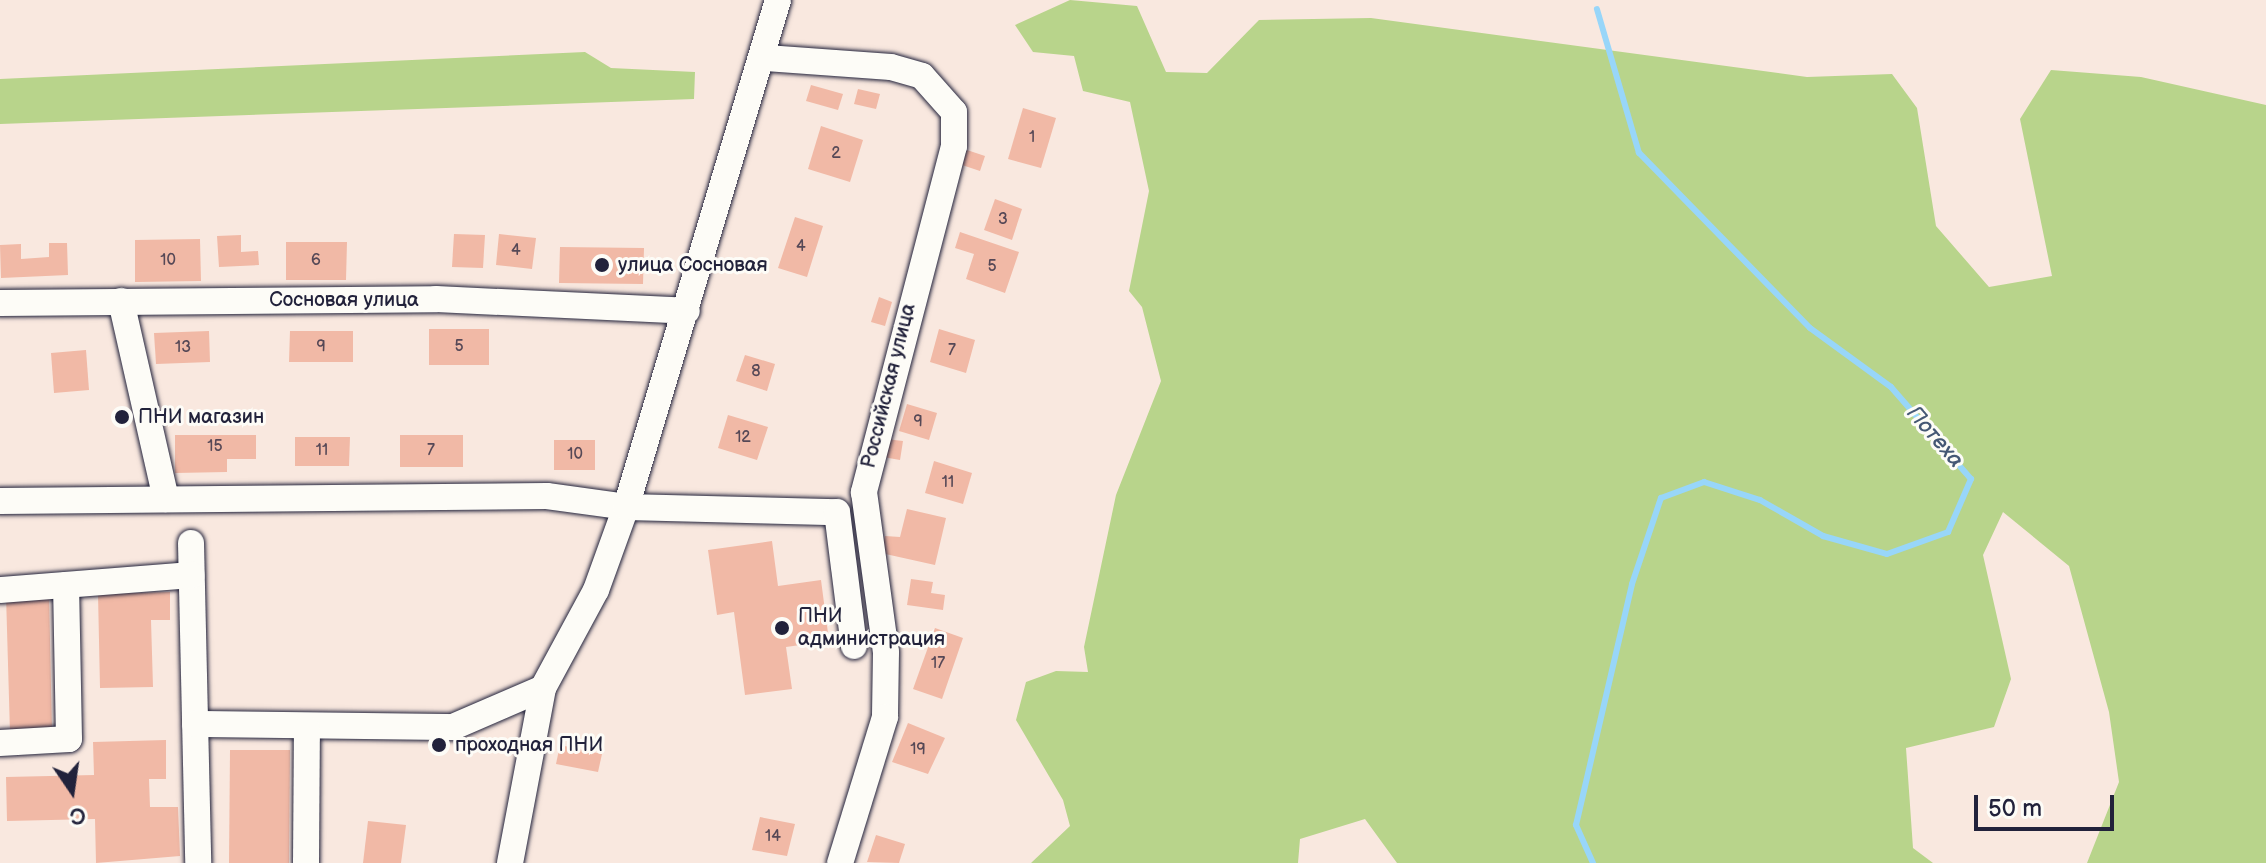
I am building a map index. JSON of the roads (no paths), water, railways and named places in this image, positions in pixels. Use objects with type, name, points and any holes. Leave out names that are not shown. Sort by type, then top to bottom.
[{"type":"street","points":[[510,863],[543,688],[596,590],[626,507],[766,58],[778,0]]},
{"type":"street","name":"Российская улица","points":[[766,58],[891,67],[922,76],[954,112],[954,146],[864,492],[886,652],[885,717],[840,863]]},
{"type":"street","name":"Сосновая улица","points":[[0,303],[436,299],[687,311]]},
{"type":"street","points":[[121,301],[166,499]]},
{"type":"street","points":[[0,501],[547,496],[626,507],[837,512],[854,646]]},
{"type":"street","points":[[191,543],[198,863]]},
{"type":"street","points":[[0,590],[191,575]]},
{"type":"street","points":[[0,743],[69,739],[66,585]]},
{"type":"street","points":[[195,724],[307,729],[453,727],[543,688]]},
{"type":"street","points":[[306,863],[307,729]]},
{"type":"waterway","name":"Потеха","points":[[1593,863],[1576,825],[1632,584],[1661,498],[1704,482],[1760,500],[1823,536],[1887,554],[1948,532],[1971,479],[1891,387],[1810,328],[1639,153],[1597,9]]},
{"type":"place","name":"улица Сосновая","points":[[602,265]]},
{"type":"place","name":"ПНИ магазин","points":[[122,417]]},
{"type":"place","name":"ПНИ администрация","points":[[782,628]]},
{"type":"place","name":"проходная ПНИ","points":[[439,745]]}]
